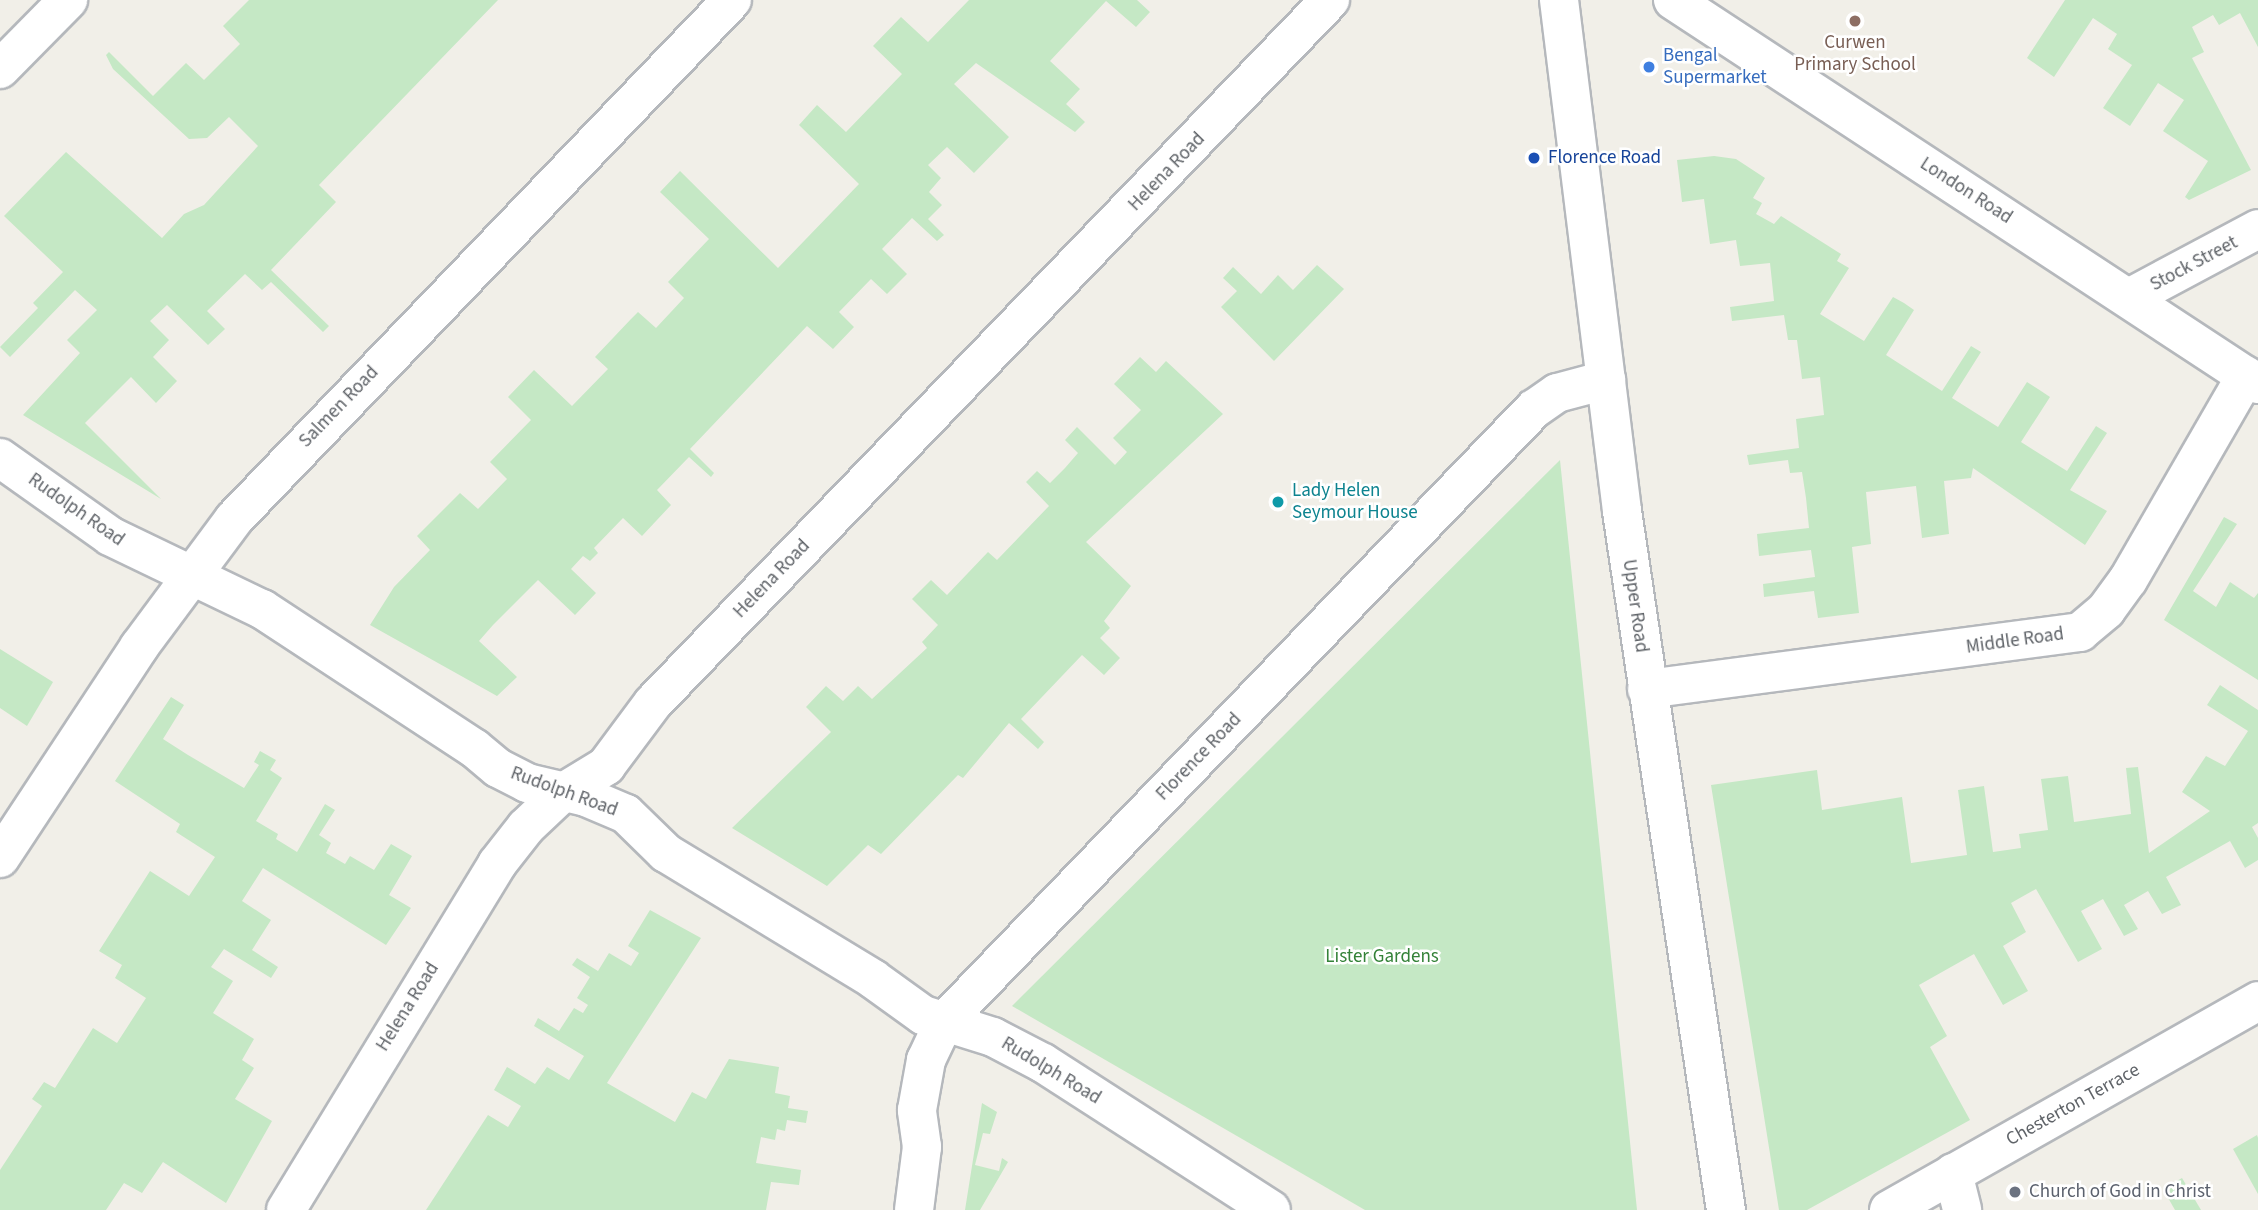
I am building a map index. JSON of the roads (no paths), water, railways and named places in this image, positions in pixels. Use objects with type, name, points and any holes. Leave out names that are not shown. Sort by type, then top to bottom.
[{"type":"street","points":[[0,69],[68,0]]},
{"type":"street","name":"Salmen Road","points":[[0,858],[191,575],[234,519],[732,0]]},
{"type":"street","name":"Helena Road","points":[[286,1210],[498,864],[526,827],[562,793],[606,766],[653,703],[1331,0]]},
{"type":"street","name":"Upper Road","points":[[1559,0],[1605,380],[1647,689],[1726,1210]]},
{"type":"street","name":"London Road","points":[[1672,0],[2252,380]]},
{"type":"street","name":"Stock Street","points":[[2129,298],[2258,229]]},
{"type":"street","name":"Florence Road","points":[[914,1210],[922,1147],[917,1110],[926,1060],[944,1022],[1534,410],[1557,393],[1605,380]]},
{"type":"street","name":"Middle Road","points":[[1647,689],[2080,632],[2106,610],[2128,580],[2252,380]]},
{"type":"street","name":"Rudolph Road","points":[[0,458],[110,536],[262,609],[474,748],[498,768],[527,783],[586,797],[626,814],[666,853],[873,979],[923,1015],[993,1037],[1043,1063],[1271,1210]]},
{"type":"street","name":"Chesterton Terrace","points":[[1889,1210],[2258,1001]]},
{"type":"street","points":[[1952,1173],[1962,1210]]},
{"type":"place","name":"Curwen Primary School","points":[[1855,21]]},
{"type":"place","name":"Bengal Supermarket","points":[[1649,67]]},
{"type":"place","name":"Florence Road","points":[[1534,158]]},
{"type":"place","name":"Lady Helen Seymour House","points":[[1278,502]]},
{"type":"place","name":"Church of God in Christ","points":[[2015,1192]]},
{"type":"park label","name":"Lister Gardens","points":[[1382,957]]}]
